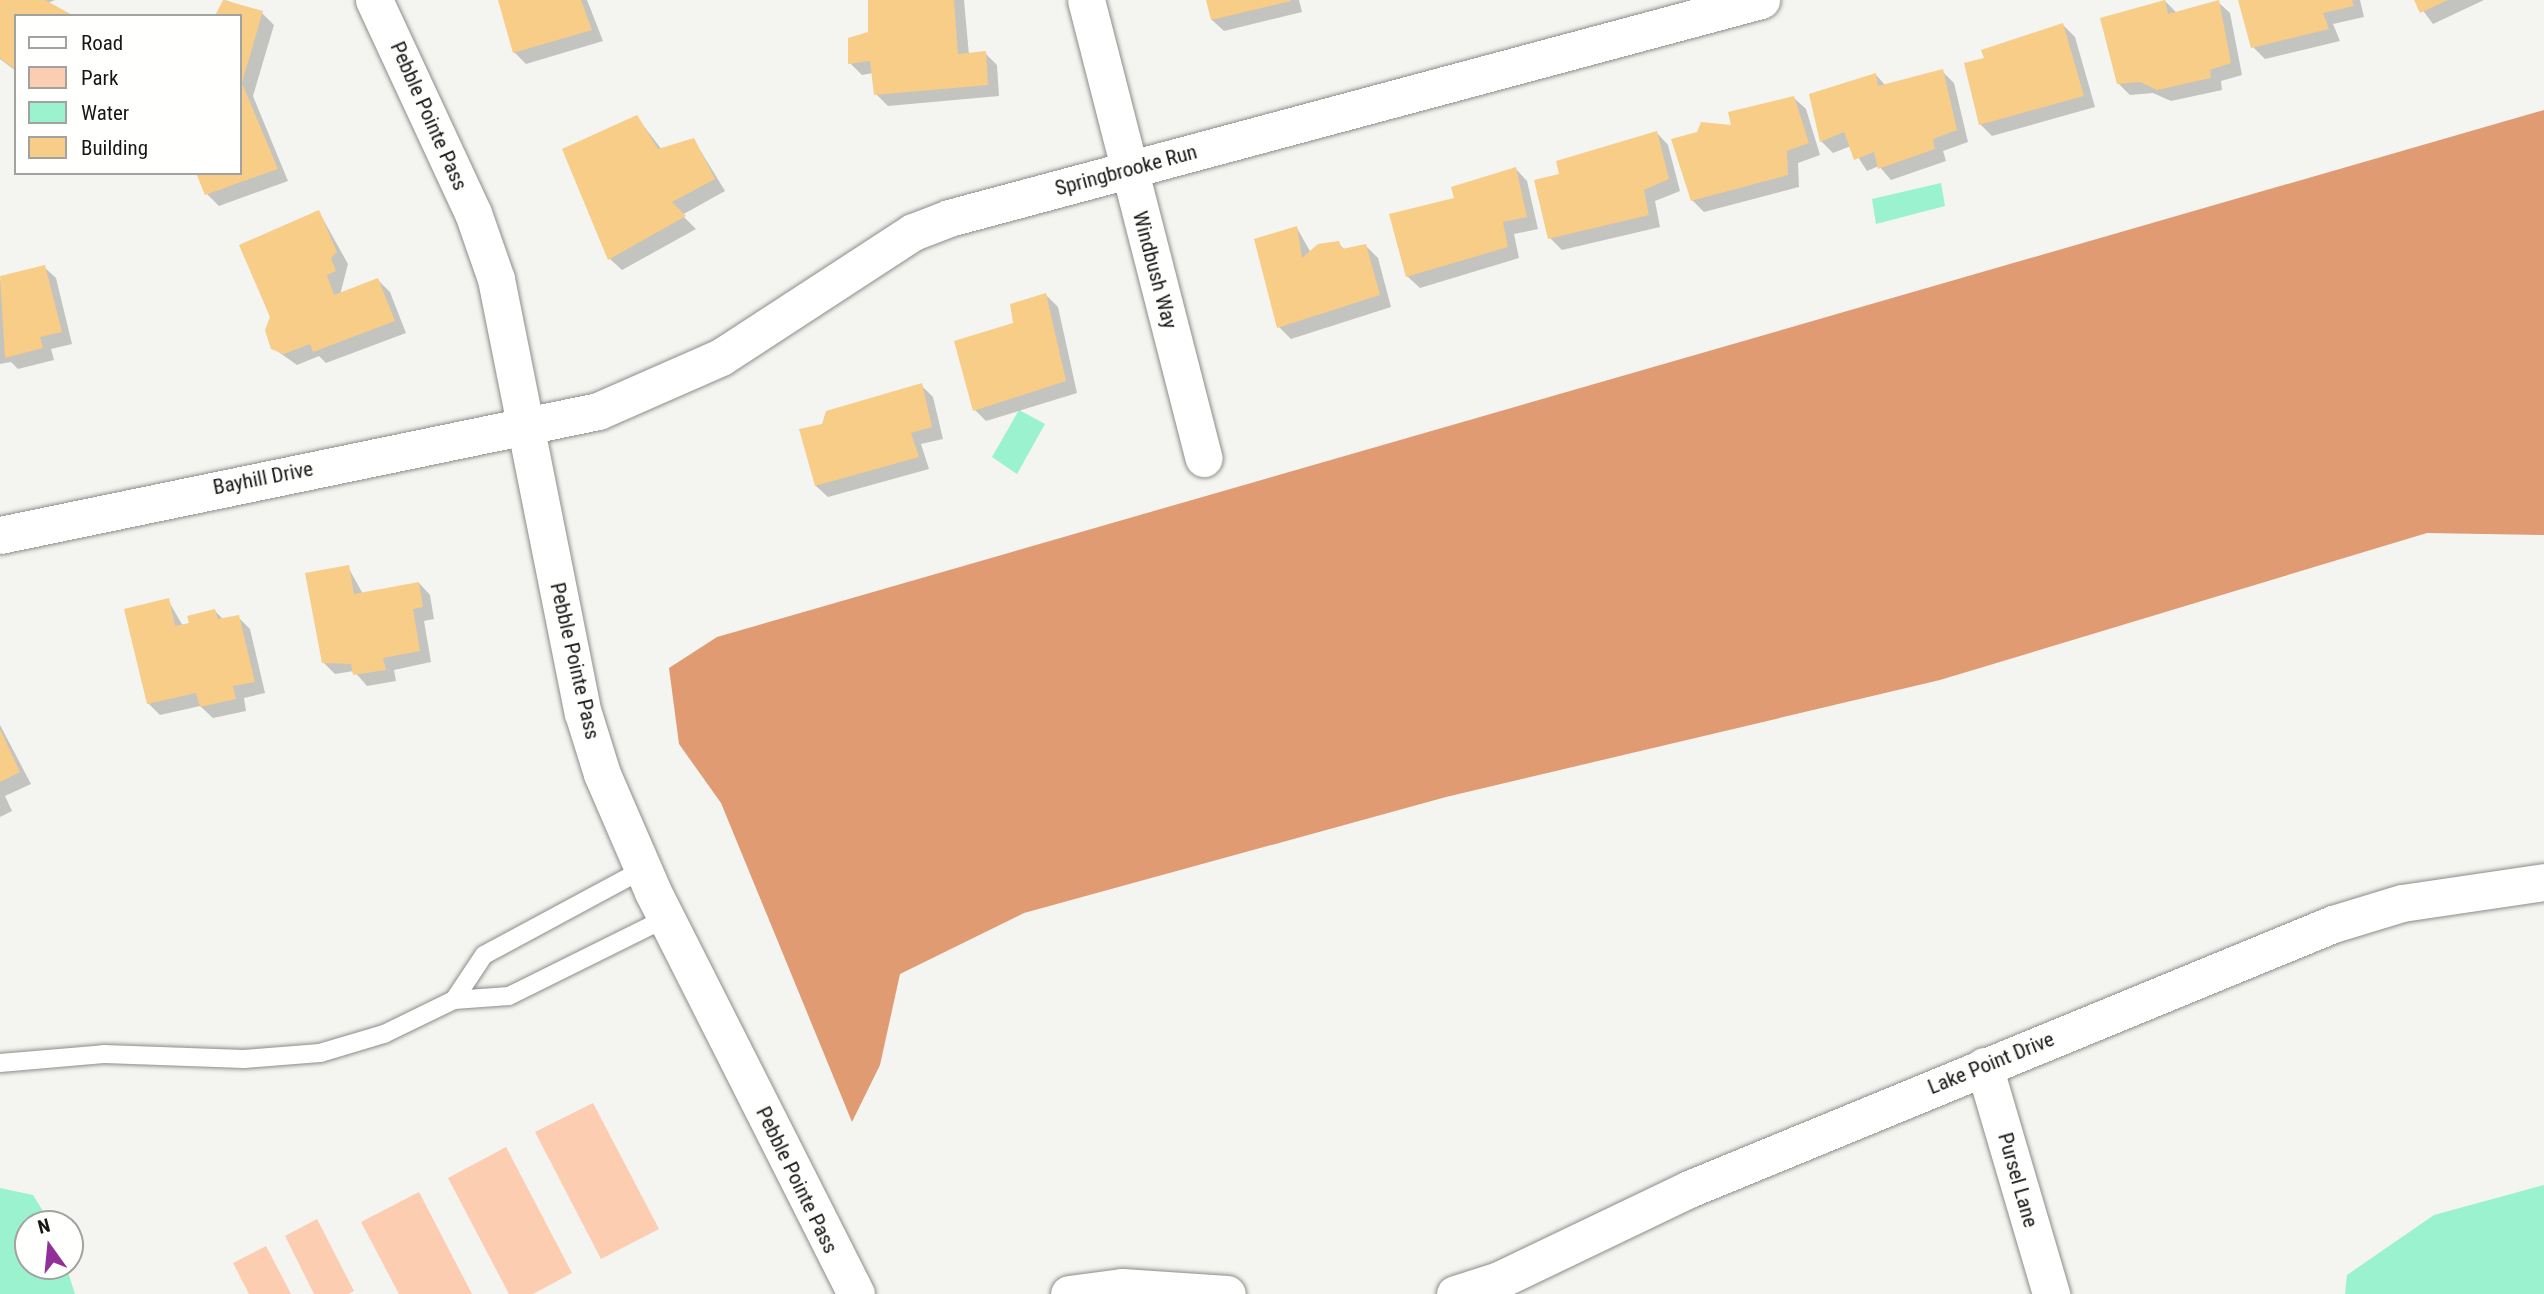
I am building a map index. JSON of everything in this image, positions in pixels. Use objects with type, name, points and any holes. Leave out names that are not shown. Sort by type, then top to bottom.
[{"type":"street","name":"Pebble Pointe Pass","points":[[374,0],[477,224],[506,316],[583,713],[642,870],[856,1294]]},
{"type":"street","name":"Windbush Way","points":[[1086,0],[1127,170],[1204,458]]},
{"type":"street","name":"Springbrooke Run","points":[[527,424],[597,411],[662,388],[721,357],[913,232],[1127,170],[1761,0]]},
{"type":"street","name":"Bayhill Drive","points":[[0,535],[527,424]]},
{"type":"street","name":"Lake Point Drive","points":[[1455,1294],[1984,1066],[2333,924],[2402,903],[2544,882]]},
{"type":"street","name":"Pursel Lane","points":[[1984,1066],[2051,1294]]},
{"type":"street","points":[[1069,1294],[1122,1287],[1227,1294]]},
{"type":"lane","points":[[454,1000],[484,955],[642,870]]},
{"type":"lane","points":[[0,1063],[104,1054],[244,1059],[320,1054],[384,1034],[454,1000],[509,996],[666,918]]},
{"type":"green space","points":[[593,1103],[659,1229],[601,1259],[535,1132]]},
{"type":"green space","points":[[506,1147],[572,1273],[533,1294],[509,1294],[448,1178]]},
{"type":"green space","points":[[419,1192],[472,1294],[399,1294],[361,1222]]},
{"type":"green space","points":[[317,1219],[354,1291],[348,1294],[314,1294],[285,1236]]},
{"type":"green space","points":[[266,1246],[291,1294],[249,1294],[233,1263]]},
{"type":"shaded area","points":[[2544,110],[2544,535],[2427,533],[1940,680],[1446,797],[1024,913],[900,974],[880,1065],[852,1122],[721,803],[679,744],[669,668],[717,637]]},
{"type":"water","points":[[1941,183],[1945,206],[1876,224],[1872,199]]},
{"type":"water","points":[[1019,410],[1045,424],[1017,474],[992,457]]},
{"type":"water","points":[[2544,1185],[2544,1294],[2345,1294],[2347,1275],[2434,1215]]},
{"type":"water","points":[[0,1188],[33,1195],[42,1210],[14,1210],[14,1280],[70,1280],[75,1294],[0,1294]]},
{"type":"building","points":[[0,0],[45,0],[70,14],[14,14],[14,68],[0,58]]},
{"type":"building","points":[[223,0],[263,11],[242,83],[242,14],[216,14]]},
{"type":"building","points":[[498,0],[581,0],[592,30],[513,53]]},
{"type":"building","points":[[868,0],[954,0],[958,54],[986,51],[988,85],[874,95],[870,61],[848,64],[848,38],[868,32]]},
{"type":"building","points":[[1206,0],[1291,0],[1291,1],[1211,20]]},
{"type":"building","points":[[2165,0],[2168,14],[2219,0],[2231,63],[2210,70],[2211,78],[2157,90],[2140,82],[2117,84],[2100,18]]},
{"type":"building","points":[[2238,0],[2352,0],[2354,6],[2323,13],[2329,29],[2251,48]]},
{"type":"building","points":[[2414,0],[2448,0],[2420,13]]},
{"type":"building","points":[[2063,23],[2084,96],[1979,125],[1964,63],[1984,58],[1981,50]]},
{"type":"building","points":[[1943,69],[1957,130],[1933,139],[1935,149],[1878,169],[1874,152],[1854,160],[1844,132],[1820,142],[1809,94],[1876,73],[1878,86]]},
{"type":"building","points":[[242,83],[278,169],[205,195],[197,175],[242,175]]},
{"type":"building","points":[[1794,96],[1809,143],[1787,151],[1788,175],[1691,201],[1671,139],[1697,132],[1701,122],[1731,125],[1728,112]]},
{"type":"building","points":[[637,115],[658,149],[694,138],[715,179],[672,202],[686,216],[608,260],[562,149]]},
{"type":"building","points":[[1657,131],[1669,179],[1644,190],[1649,215],[1548,239],[1534,180],[1559,174],[1556,161]]},
{"type":"building","points":[[1516,167],[1527,217],[1503,222],[1508,247],[1406,277],[1389,214],[1454,198],[1451,187]]},
{"type":"building","points":[[319,210],[337,252],[331,258],[336,271],[327,275],[334,295],[378,278],[395,321],[313,352],[310,344],[284,354],[271,349],[265,330],[270,317],[239,245]]},
{"type":"building","points":[[1297,226],[1302,258],[1318,244],[1339,241],[1342,249],[1366,244],[1380,295],[1277,328],[1254,239]]},
{"type":"building","points":[[45,265],[62,332],[40,337],[43,348],[5,358],[0,276]]},
{"type":"building","points":[[1046,293],[1066,381],[973,411],[954,341],[1013,323],[1010,304]]},
{"type":"building","points":[[922,383],[932,427],[911,433],[919,457],[815,486],[799,429],[822,424],[826,411]]},
{"type":"building","points":[[349,565],[354,594],[419,582],[423,607],[413,609],[420,651],[383,658],[386,670],[353,675],[351,664],[322,663],[305,573]]},
{"type":"building","points":[[169,598],[175,626],[189,623],[187,616],[215,609],[218,619],[239,615],[255,682],[233,686],[236,699],[200,707],[196,693],[147,704],[124,609]]},
{"type":"building","points":[[0,729],[20,772],[0,782]]}]
